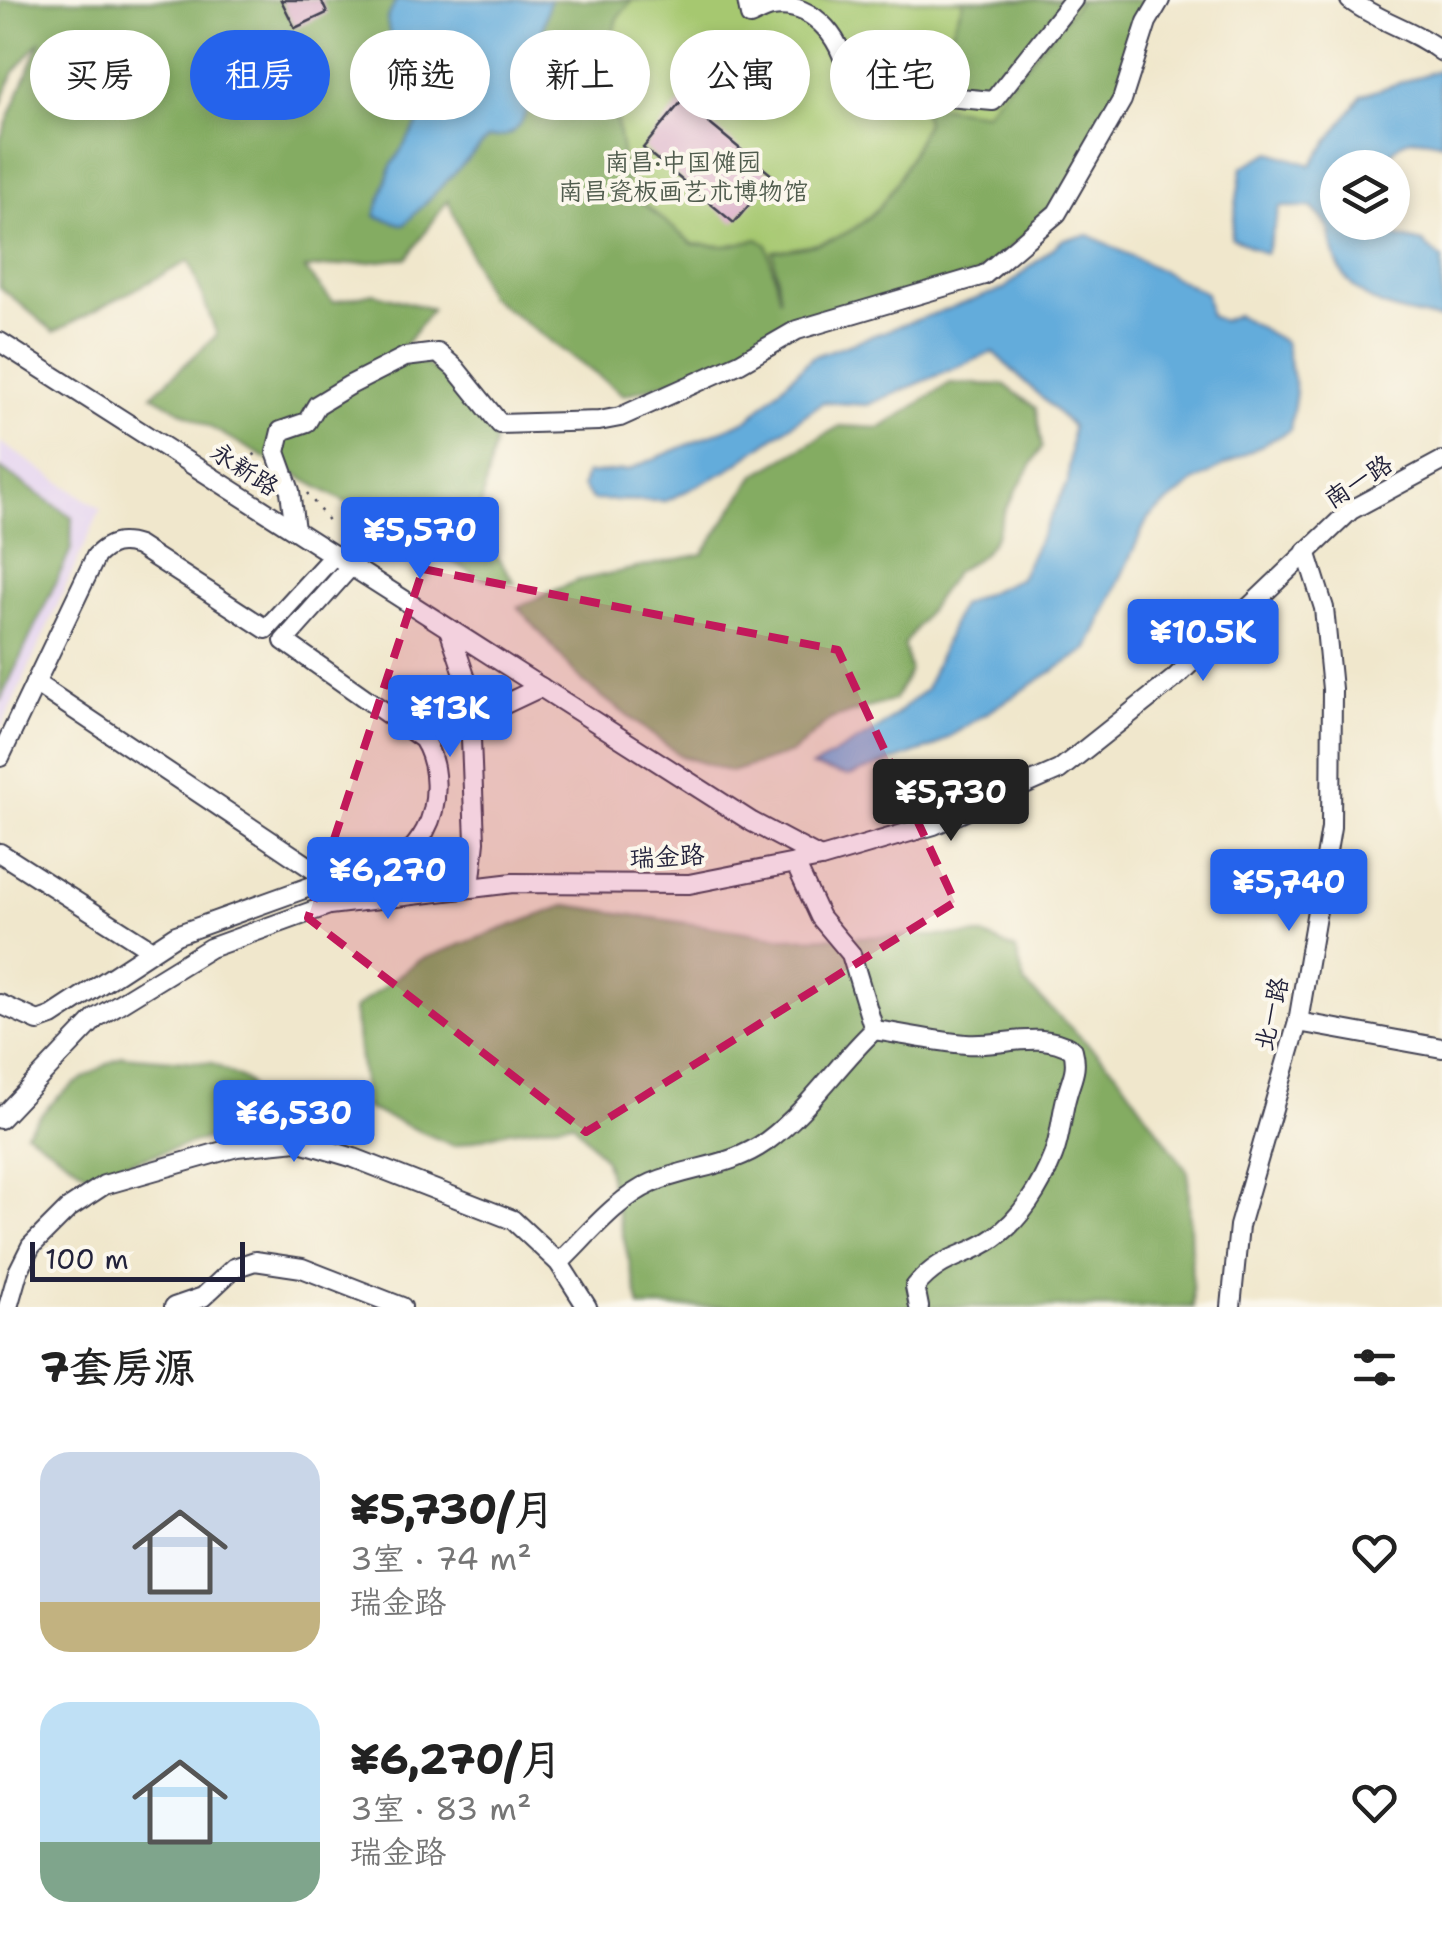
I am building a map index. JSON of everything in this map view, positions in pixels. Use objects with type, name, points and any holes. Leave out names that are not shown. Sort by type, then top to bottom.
[{"type":"street","points":[[747,0],[750,16],[772,6],[796,7],[818,20],[837,43],[848,67],[848,83],[858,90],[993,101],[1073,0]]},
{"type":"street","points":[[294,530],[290,490],[276,452],[281,432],[308,422],[318,406],[350,385],[406,358],[438,353],[500,424],[599,421],[656,402],[740,363],[797,330],[984,275],[1057,213],[1122,100],[1147,22],[1160,0]]},
{"type":"street","points":[[1350,0],[1372,18],[1408,29],[1442,52]]},
{"type":"street","name":"永新路","points":[[0,342],[752,822],[820,858]]},
{"type":"street","name":"南一路","points":[[1306,551],[1351,510],[1442,461]]},
{"type":"street","points":[[0,757],[96,556],[106,546],[125,542],[138,546],[266,629],[423,738],[431,751],[436,795],[426,830],[395,869],[328,880],[176,935],[52,1016],[38,1021],[0,1004]]},
{"type":"street","name":"瑞金路","points":[[0,1119],[96,1018],[210,948],[329,904],[512,883],[688,884],[820,858],[934,825],[1059,770],[1176,677],[1306,551]]},
{"type":"street","name":"北一路","points":[[1232,1307],[1239,1226],[1298,1022],[1331,828],[1332,690],[1324,608],[1306,551]]},
{"type":"street","points":[[266,629],[334,555]]},
{"type":"street","points":[[284,641],[352,566]]},
{"type":"street","points":[[449,629],[469,688],[475,841],[470,888]]},
{"type":"street","points":[[36,683],[328,880]]},
{"type":"street","points":[[471,720],[541,687]]},
{"type":"street","points":[[0,852],[152,950]]},
{"type":"street","points":[[796,863],[820,917],[851,954],[874,1030]]},
{"type":"street","points":[[1298,1022],[1442,1048]]},
{"type":"street","points":[[559,1262],[629,1195],[656,1181],[723,1165],[766,1142],[818,1096],[846,1057],[874,1030]]},
{"type":"street","points":[[874,1030],[967,1044],[1051,1041],[1073,1050],[1077,1067],[1067,1093],[1054,1155],[1018,1218],[991,1241],[953,1256],[926,1274],[915,1287],[919,1307]]},
{"type":"street","points":[[8,1307],[18,1272],[32,1246],[69,1208],[104,1185],[237,1146],[297,1141],[354,1158],[513,1220],[559,1262],[588,1307]]},
{"type":"street","points":[[174,1307],[204,1297],[234,1268],[255,1261],[302,1268],[402,1307]]},
{"type":"highlighted area","points":[[423,569],[838,650],[955,902],[586,1132],[308,918]]},
{"type":"shaded area","points":[[0,442],[101,509],[0,731]]},
{"type":"green space","points":[[0,0],[632,0],[617,18],[614,30],[510,30],[510,120],[617,120],[628,191],[693,244],[726,246],[758,239],[767,245],[780,299],[773,251],[832,239],[872,214],[900,175],[925,120],[970,120],[970,111],[985,113],[1080,0],[1150,0],[1118,96],[1054,212],[978,274],[817,320],[686,377],[624,395],[487,295],[448,200],[407,258],[305,269],[333,302],[373,293],[432,309],[403,348],[451,382],[495,440],[477,526],[515,583],[482,578],[152,395],[217,335],[189,261],[54,332],[0,287],[0,139],[30,67],[30,120],[170,120],[170,30],[30,30],[30,53],[14,72],[0,106]]},
{"type":"green space","name":"南昌·中国傩园 南昌瓷板画艺术博物馆","points":[[562,0],[1144,0],[1059,195],[626,373],[583,120],[650,120],[650,30],[567,30]]},
{"type":"green space","points":[[964,0],[1064,0],[991,95],[970,93],[970,30],[952,30]]},
{"type":"green space","points":[[950,383],[1005,385],[1036,408],[1042,447],[1005,510],[996,536],[982,555],[955,572],[904,645],[910,671],[894,700],[831,719],[792,753],[731,772],[681,756],[584,683],[518,607],[576,581],[703,554],[755,475],[840,426],[881,428]]},
{"type":"green space","points":[[0,468],[72,517],[71,550],[0,701]]},
{"type":"green space","points":[[567,905],[785,938],[983,935],[1016,950],[1025,984],[1116,1071],[1188,1172],[1193,1307],[640,1307],[605,1160],[573,1122],[508,1131],[454,1146],[366,1108],[354,1009],[419,960]]},
{"type":"green space","points":[[122,1056],[212,1063],[248,1082],[258,1102],[215,1136],[89,1175],[26,1132],[69,1088]]},
{"type":"water","points":[[396,0],[550,0],[543,30],[510,30],[510,120],[522,120],[517,128],[507,135],[488,138],[404,225],[375,216],[391,166],[420,120],[490,120],[490,30],[389,30],[387,20]]},
{"type":"water","points":[[1439,70],[1442,143],[1413,139],[1393,150],[1322,150],[1362,95]]},
{"type":"water","points":[[1271,152],[1311,165],[1320,153],[1320,216],[1311,207],[1280,207],[1266,254],[1231,237],[1242,167]]},
{"type":"water","points":[[1089,235],[1206,293],[1210,316],[1222,321],[1237,315],[1285,342],[1296,392],[1290,430],[1194,482],[1148,518],[1088,649],[933,747],[849,776],[812,767],[880,728],[926,689],[960,605],[1020,578],[1068,482],[1072,426],[993,352],[867,405],[823,402],[725,472],[666,501],[593,500],[582,487],[586,474],[628,470],[749,419],[812,357],[1004,289],[1064,239]]},
{"type":"water","points":[[1332,240],[1423,243],[1442,259],[1442,319],[1396,310],[1367,298],[1345,277]]},
{"type":"building","points":[[281,0],[321,0],[327,13],[295,28]]},
{"type":"building","points":[[670,115],[670,120],[705,120],[773,176],[734,223],[643,148]]}]
